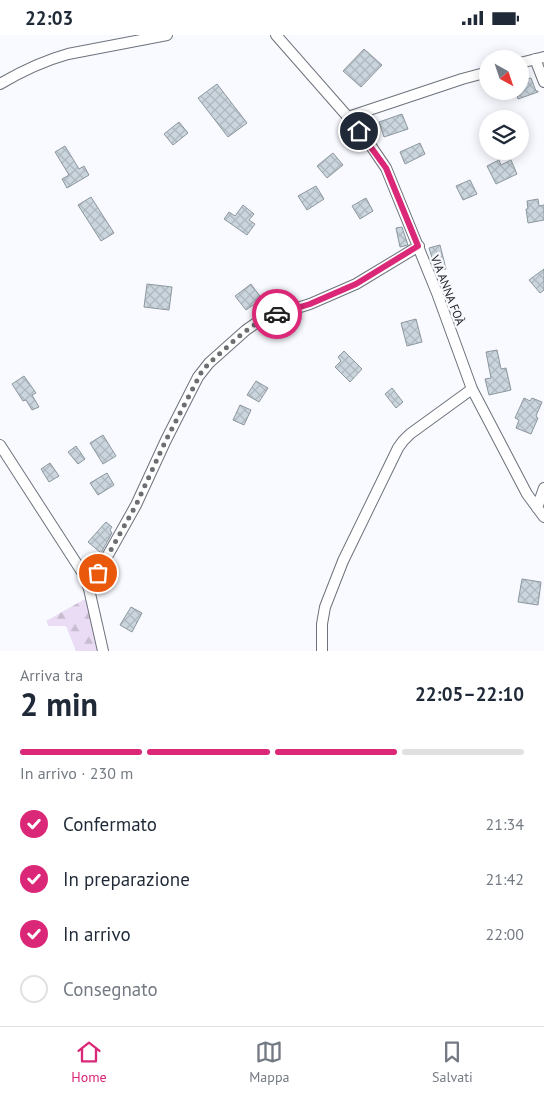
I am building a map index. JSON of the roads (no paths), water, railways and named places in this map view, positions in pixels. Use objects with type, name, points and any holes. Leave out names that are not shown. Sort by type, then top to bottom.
[{"type":"street","points":[[0,85],[35,65],[55,57],[167,35]]},
{"type":"street","name":"VIA ANNA FOÀ","points":[[276,35],[348,117],[386,168],[418,246],[472,389],[527,494],[544,517]]},
{"type":"street","points":[[540,58],[544,82]]},
{"type":"street","points":[[348,117],[479,74]]},
{"type":"street","points":[[86,581],[99,571],[136,505],[198,377],[209,363],[256,323],[268,317],[310,304],[356,284],[418,246]]},
{"type":"street","points":[[322,651],[322,624],[325,607],[342,561],[398,448],[410,434],[472,389]]},
{"type":"street","points":[[0,445],[80,568],[86,581],[103,651]]},
{"type":"street","points":[[537,508],[544,488]]}]
